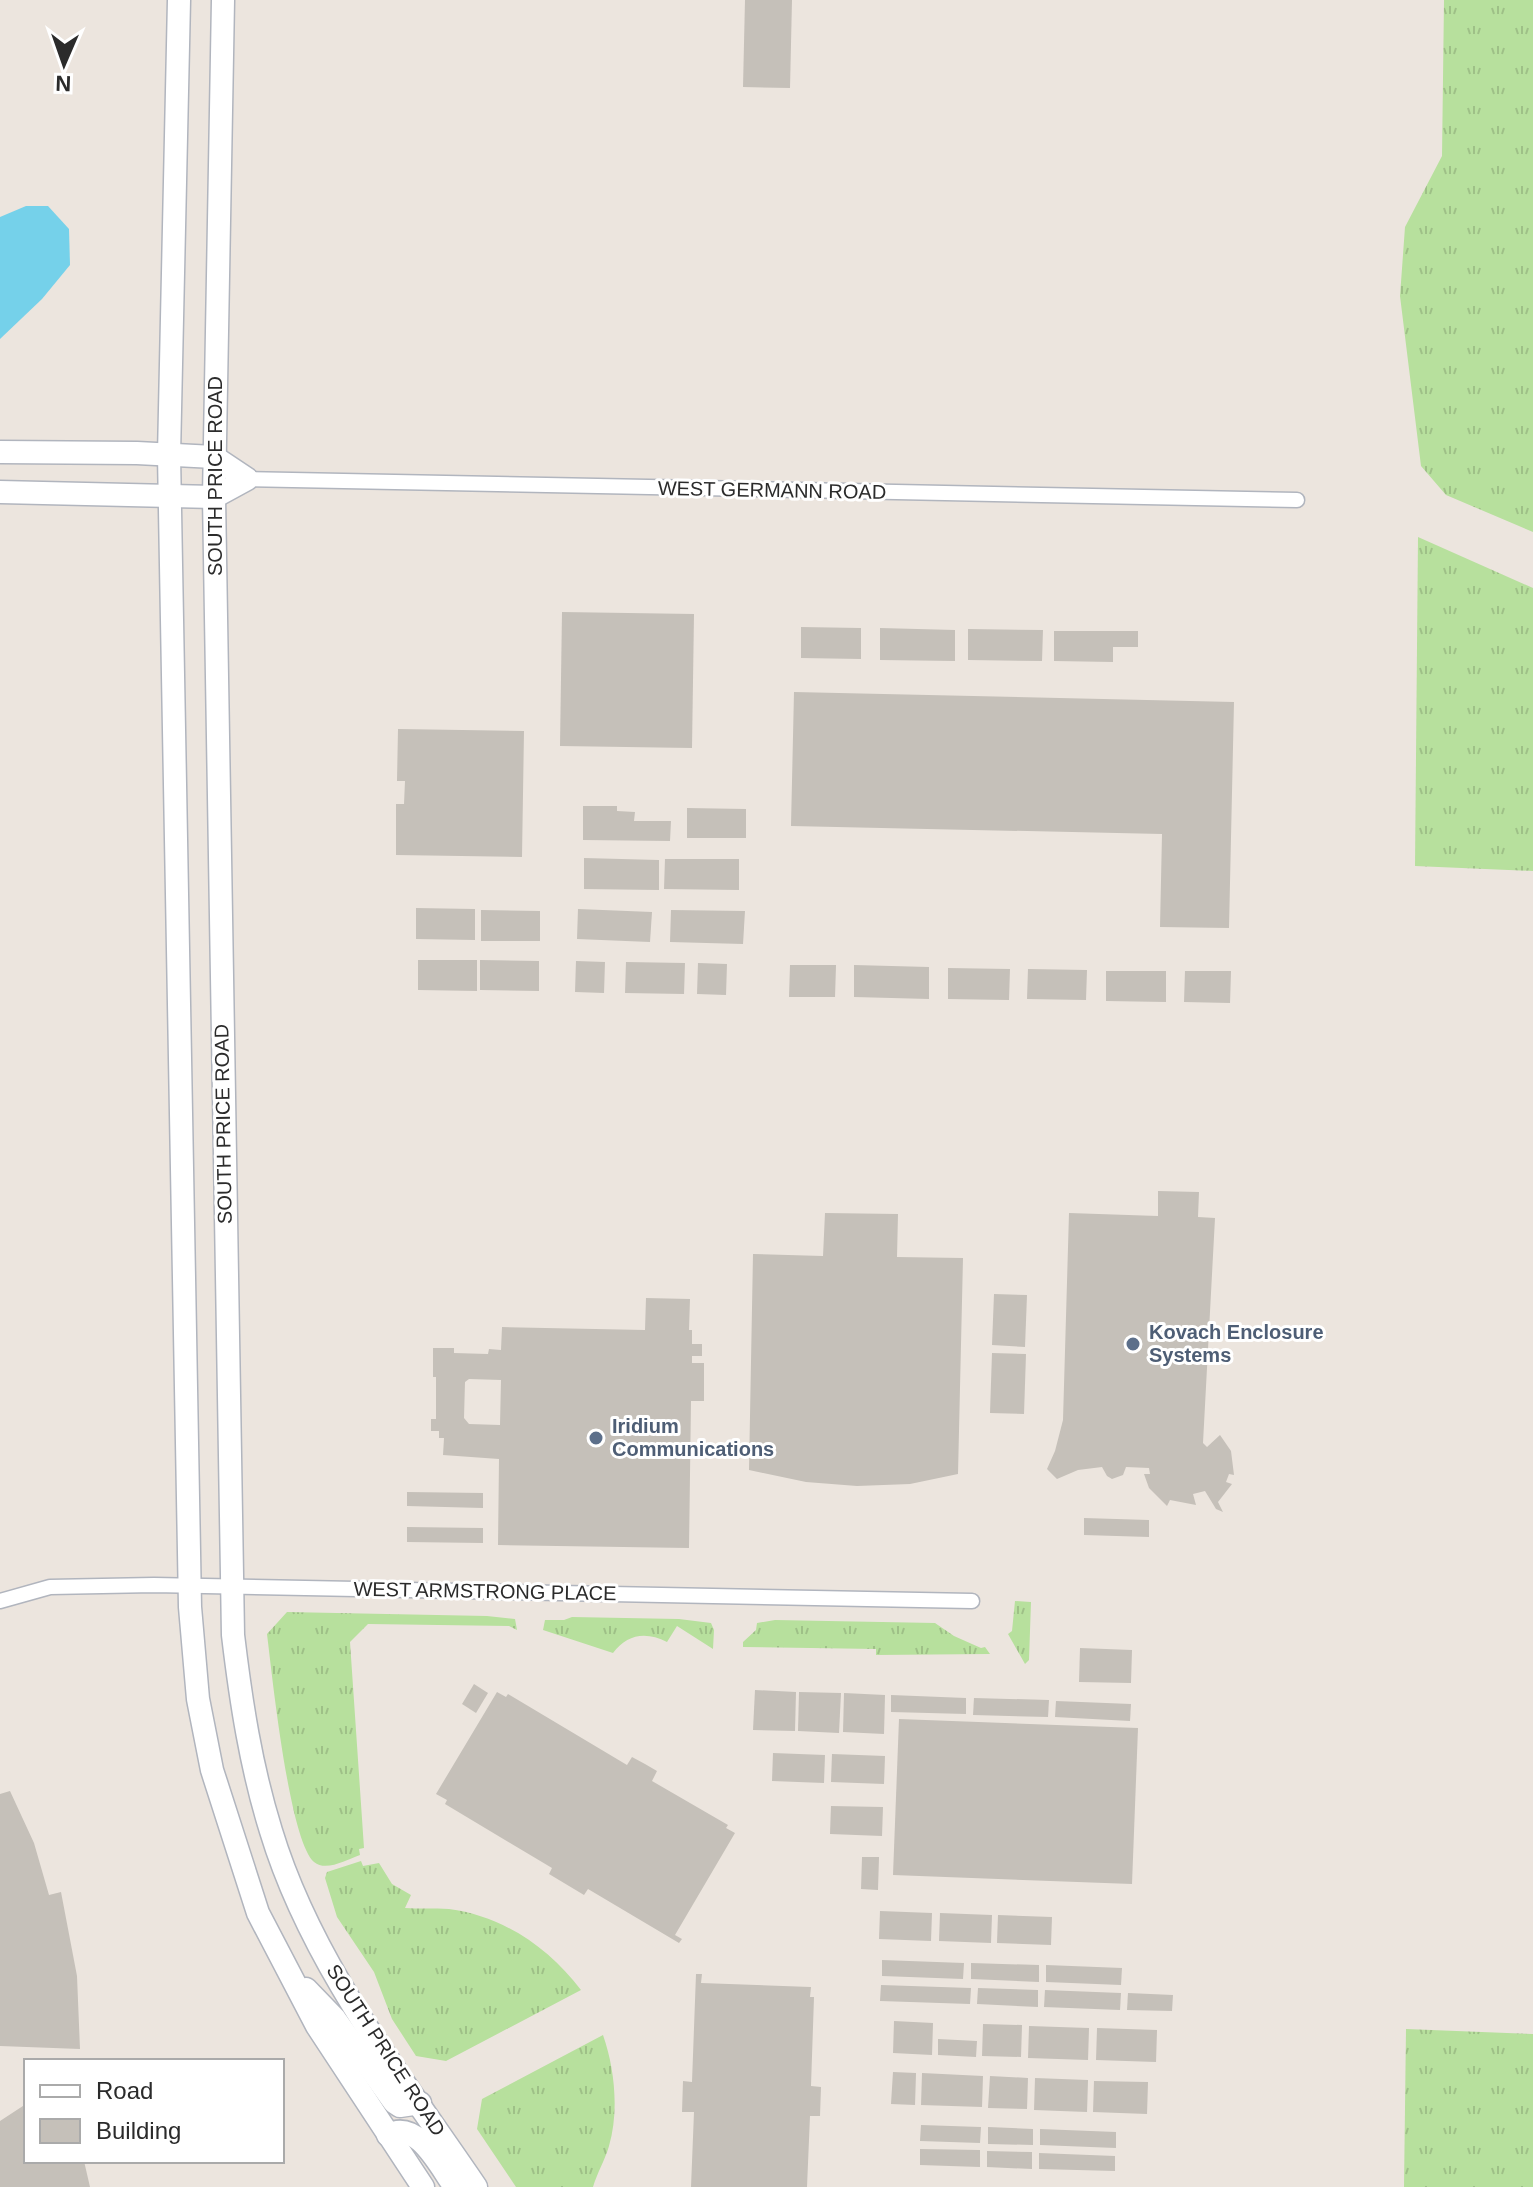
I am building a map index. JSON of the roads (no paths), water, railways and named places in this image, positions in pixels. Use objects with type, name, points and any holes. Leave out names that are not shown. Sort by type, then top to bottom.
[{"type":"main road","name":"SOUTH PRICE ROAD","points":[[179,0],[169,496],[191,1619],[198,1699],[212,1770],[258,1913],[317,2026],[423,2187]]},
{"type":"main road","name":"SOUTH PRICE ROAD","points":[[223,0],[214,497],[233,1635],[252,1761],[271,1834],[298,1903],[335,1976],[378,2045],[476,2187]]},
{"type":"main road","points":[[0,452],[214,457],[247,479]]},
{"type":"main road","name":"WEST GERMANN ROAD","points":[[0,492],[214,497],[247,479]]},
{"type":"main road","points":[[287,1971],[335,2019],[394,2102],[400,2106],[420,2103]]},
{"type":"main road","points":[[388,2135],[396,2131],[409,2132],[455,2187]]},
{"type":"street","name":"WEST GERMANN ROAD","points":[[247,479],[1297,500]]},
{"type":"street","name":"WEST ARMSTRONG PLACE","points":[[0,1601],[50,1587],[191,1585],[972,1601]]},
{"type":"water","points":[[26,206],[48,206],[69,229],[70,265],[42,299],[0,339],[0,217]]},
{"type":"place","name":"Kovach Enclosure Systems","points":[[1133,1344]]},
{"type":"place","name":"Iridium Communications","points":[[596,1438]]}]
